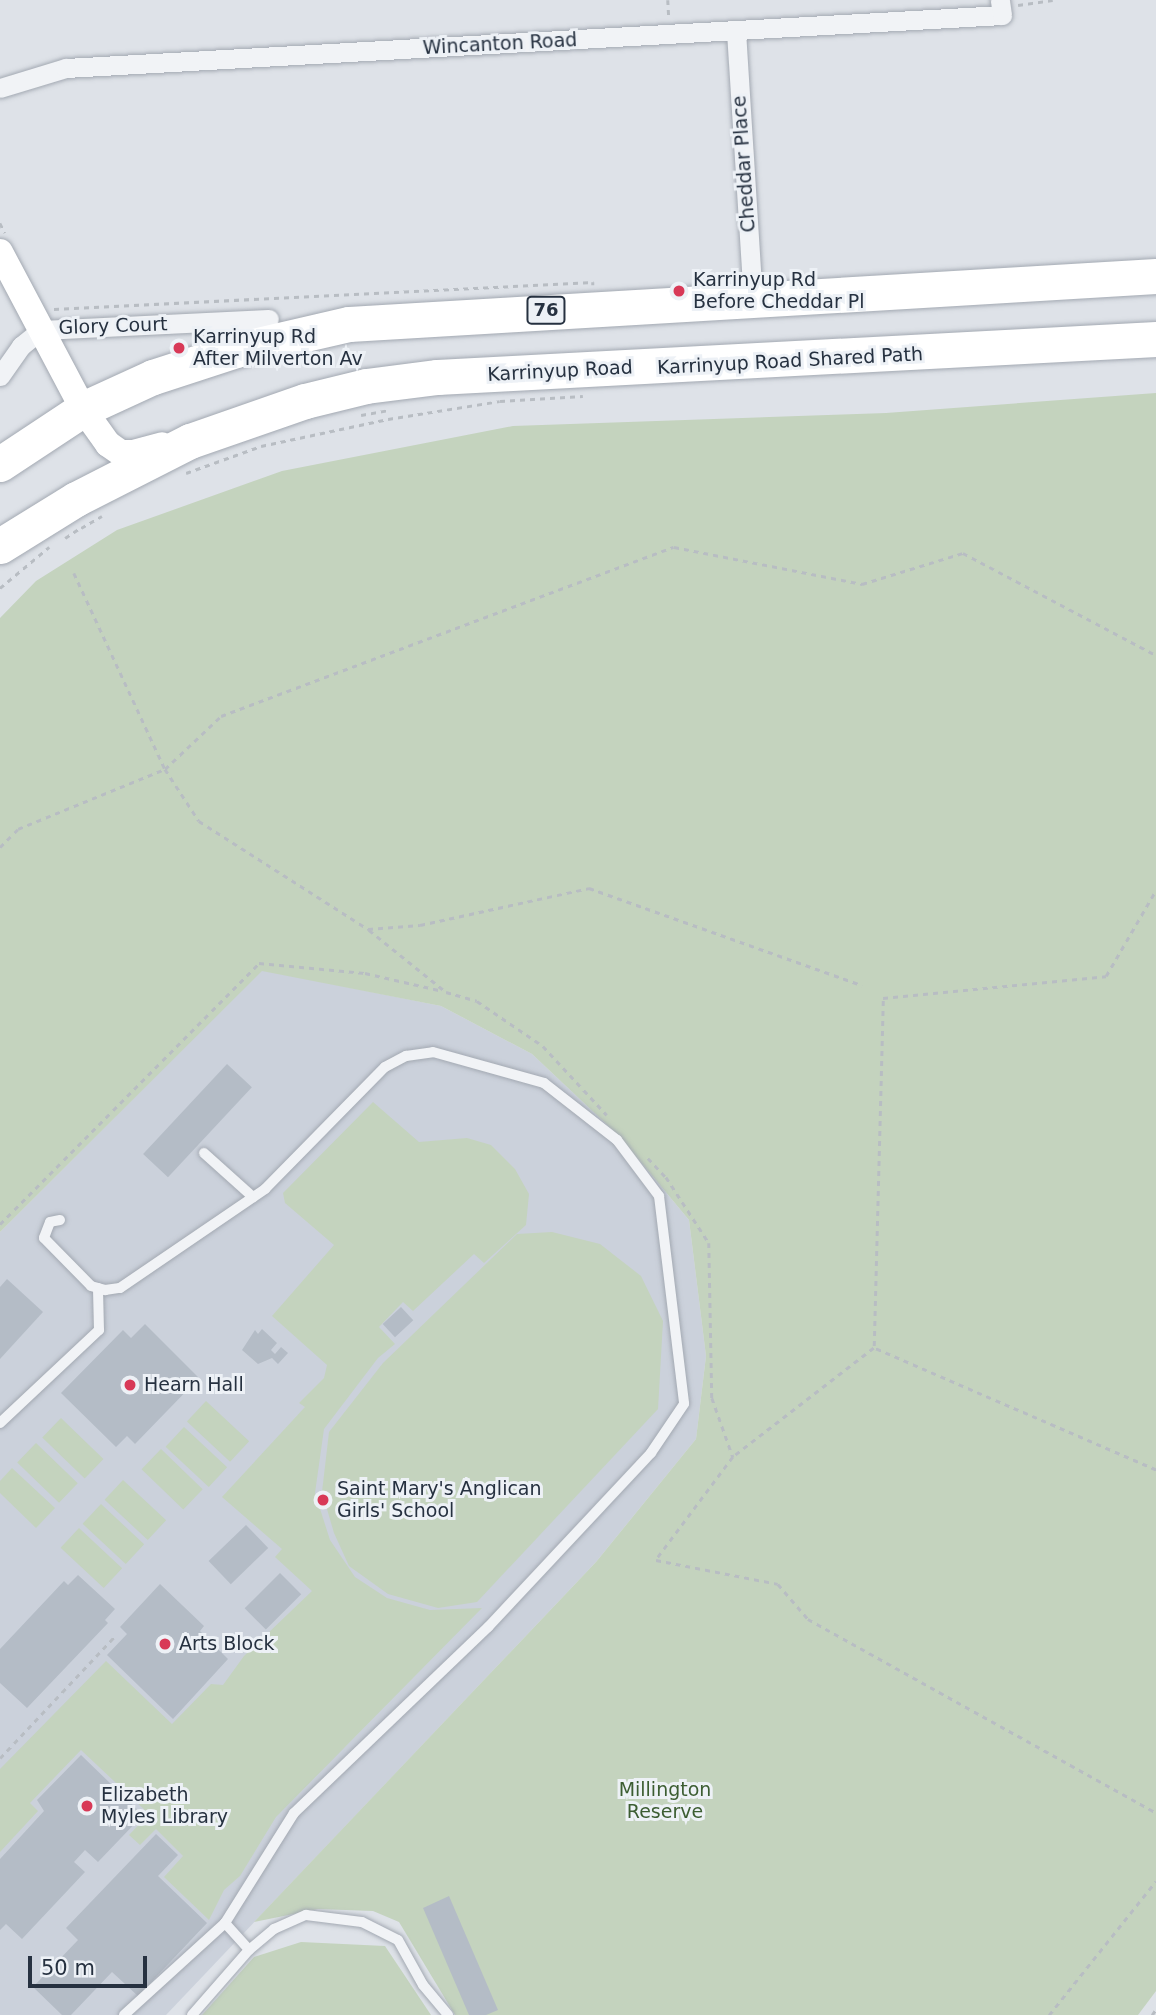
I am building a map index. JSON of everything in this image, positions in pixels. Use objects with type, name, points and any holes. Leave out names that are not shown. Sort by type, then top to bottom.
[{"type":"highway","name":"76","points":[[0,464],[83,409],[200,360],[281,338],[349,324],[593,306],[1156,276]]},
{"type":"highway","points":[[1079,342],[1156,329]]},
{"type":"highway","name":"Karrinyup Road","points":[[0,546],[84,514],[187,458],[305,401],[366,386],[437,377],[586,388],[1079,342],[1156,339]]},
{"type":"street","name":"Wincanton Road","points":[[0,88],[66,68],[736,31],[1001,7]]},
{"type":"street","name":"Cheddar Place","points":[[736,31],[752,298]]},
{"type":"street","points":[[0,252],[83,409],[108,444],[121,453],[187,458]]},
{"type":"street","name":"Glory Court","points":[[41,330],[269,319]]},
{"type":"street","points":[[0,376],[21,346],[41,330]]},
{"type":"street","points":[[84,514],[108,444]]},
{"type":"lane","points":[[60,1220],[50,1222],[44,1238],[98,1288],[120,1288],[253,1197],[385,1067],[406,1056],[433,1052],[544,1083],[617,1140],[659,1196],[684,1404],[651,1453],[488,1627],[294,1814],[225,1923],[124,2015]]},
{"type":"lane","points":[[204,1153],[253,1197]]},
{"type":"lane","points":[[0,1423],[99,1331],[98,1288]]},
{"type":"lane","points":[[192,2015],[249,1950],[274,1929],[306,1915],[362,1922],[398,1940],[424,1985],[448,2015]]},
{"type":"lane","points":[[225,1923],[249,1950]]},
{"type":"path","points":[[1001,7],[1053,0]]},
{"type":"path","points":[[282,298],[593,282],[593,306]]},
{"type":"path","points":[[187,458],[261,446],[388,419],[586,388]]},
{"type":"path","points":[[359,415],[398,409]]},
{"type":"path","points":[[0,588],[84,514],[108,512]]},
{"type":"path","points":[[40,548],[51,545]]},
{"type":"path","points":[[0,848],[18,829],[165,769],[221,716],[674,547],[862,584],[963,553],[1156,655]]},
{"type":"path","points":[[74,573],[165,769],[199,821],[368,929],[446,992]]},
{"type":"path","points":[[368,929],[420,925],[589,888],[862,985]]},
{"type":"path","points":[[874,1348],[883,998],[1106,976],[1156,890]]},
{"type":"path","points":[[0,1224],[259,964],[365,973],[477,1001],[543,1046],[609,1117]]},
{"type":"path","points":[[647,1157],[666,1177],[709,1243],[712,1398],[733,1457]]},
{"type":"path","points":[[874,1348],[733,1457],[656,1560],[778,1584],[808,1619],[1156,1813]]},
{"type":"path","points":[[874,1348],[1156,1470]]},
{"type":"path","points":[[0,1758],[115,1636]]},
{"type":"path","points":[[1049,2015],[1156,1881]]},
{"type":"path","points":[[1152,2015],[1156,2009]]},
{"type":"shaded area","name":"Saint Mary's Anglican Girls' School","points":[[262,970],[441,1006],[532,1054],[620,1137],[689,1220],[706,1356],[696,1439],[596,1562],[166,2015],[0,2015],[0,1232]]},
{"type":"green space","name":"Millington Reserve","points":[[1156,393],[1156,1991],[1138,2015],[455,2015],[399,1922],[373,1911],[318,1909],[254,1922],[596,1562],[696,1439],[706,1356],[689,1220],[620,1137],[532,1054],[441,1006],[262,971],[0,1232],[0,618],[36,581],[117,530],[282,471],[513,426],[886,413]]},
{"type":"green space","points":[[373,1102],[419,1142],[467,1138],[491,1145],[515,1169],[529,1194],[526,1225],[484,1263],[474,1254],[413,1311],[403,1302],[379,1327],[395,1344],[378,1358],[324,1429],[315,1493],[330,1540],[355,1577],[387,1598],[430,1610],[482,1608],[276,1817],[240,1876],[224,1890],[209,1920],[164,1877],[183,1856],[156,1829],[140,1845],[129,1835],[149,1814],[81,1750],[30,1803],[38,1811],[0,1852],[0,1769],[106,1661],[172,1724],[211,1684],[223,1685],[244,1656],[312,1591],[275,1557],[282,1549],[222,1497],[305,1407],[299,1403],[324,1378],[327,1365],[272,1316],[334,1245],[285,1203],[283,1193]]},
{"type":"green space","points":[[552,1232],[600,1244],[641,1276],[663,1321],[658,1409],[477,1602],[438,1608],[388,1594],[349,1566],[334,1533],[322,1492],[329,1432],[383,1363],[517,1234]]},
{"type":"green space","points":[[206,1401],[249,1441],[230,1462],[187,1421]]},
{"type":"green space","points":[[61,1418],[103,1459],[85,1478],[42,1437]]},
{"type":"green space","points":[[184,1427],[227,1467],[209,1487],[166,1447]]},
{"type":"green space","points":[[36,1443],[78,1483],[59,1503],[17,1462]]},
{"type":"green space","points":[[161,1449],[203,1489],[183,1509],[142,1469]]},
{"type":"green space","points":[[12,1468],[55,1508],[36,1528],[0,1493],[0,1481]]},
{"type":"green space","points":[[123,1480],[166,1520],[148,1540],[105,1500]]},
{"type":"green space","points":[[101,1504],[144,1544],[126,1564],[83,1524]]},
{"type":"green space","points":[[79,1528],[122,1568],[104,1588],[61,1548]]},
{"type":"green space","points":[[301,1942],[385,1946],[431,2015],[202,2015],[254,1957]]},
{"type":"building","points":[[227,1064],[252,1087],[168,1177],[143,1154]]},
{"type":"building","points":[[7,1279],[43,1312],[0,1359],[0,1287]]},
{"type":"building","points":[[401,1307],[413,1320],[395,1337],[383,1324]]},
{"type":"building","name":"Hearn Hall","points":[[145,1324],[199,1378],[135,1444],[127,1436],[116,1447],[61,1393],[123,1330],[131,1338]]},
{"type":"building","points":[[262,1329],[277,1343],[271,1350],[275,1354],[281,1347],[288,1353],[278,1364],[272,1358],[258,1364],[242,1350],[255,1330],[258,1334]]},
{"type":"building","points":[[246,1525],[268,1548],[231,1584],[209,1561]]},
{"type":"building","points":[[280,1573],[301,1594],[266,1630],[245,1608]]},
{"type":"building","points":[[78,1575],[115,1609],[105,1620],[108,1623],[27,1708],[0,1683],[0,1649],[64,1581],[68,1585]]},
{"type":"building","name":"Arts Block","points":[[160,1584],[204,1626],[200,1631],[228,1659],[173,1719],[107,1655],[127,1634],[120,1627]]},
{"type":"building","points":[[81,1755],[143,1815],[98,1862],[85,1850],[74,1862],[85,1872],[22,1939],[6,1924],[0,1930],[0,1859],[44,1811],[37,1800]]},
{"type":"building","points":[[156,1834],[178,1855],[158,1876],[207,1923],[138,1996],[112,1972],[71,2015],[62,2015],[33,1987],[78,1940],[66,1928]]},
{"type":"building","points":[[449,1896],[498,2010],[486,2015],[469,2015],[423,1908]]},
{"type":"place","name":"Karrinyup Rd Before Cheddar Pl","points":[[679,291]]},
{"type":"place","name":"Karrinyup Rd After Milverton Av","points":[[179,348]]},
{"type":"place","name":"Hearn Hall","points":[[130,1385]]},
{"type":"place","name":"Saint Mary's Anglican Girls' School","points":[[323,1500]]},
{"type":"place","name":"Arts Block","points":[[165,1644]]},
{"type":"place","name":"Elizabeth Myles Library","points":[[87,1806]]}]
